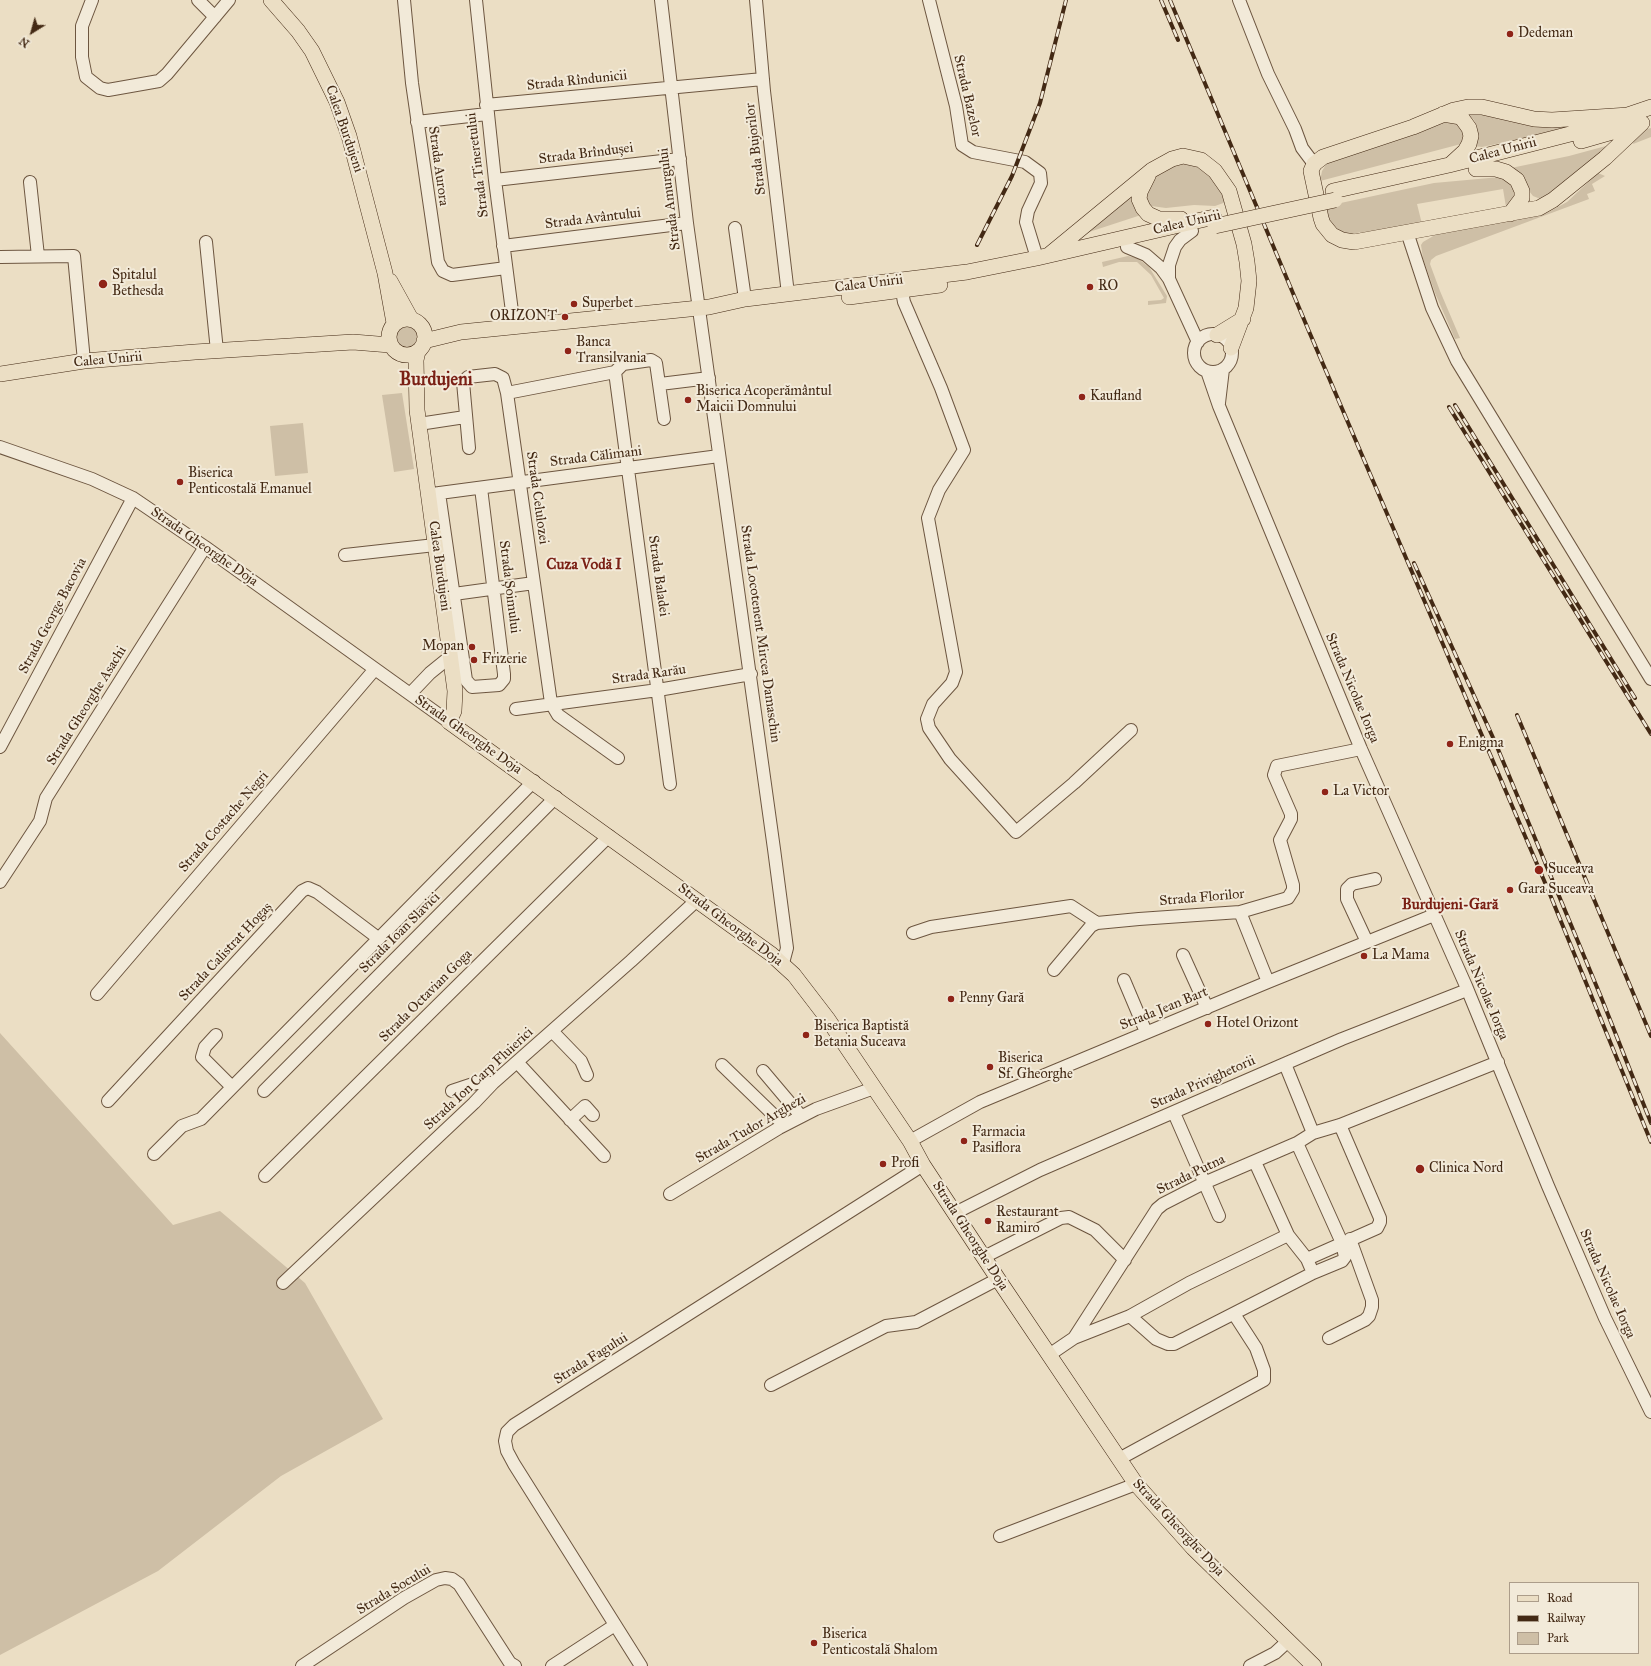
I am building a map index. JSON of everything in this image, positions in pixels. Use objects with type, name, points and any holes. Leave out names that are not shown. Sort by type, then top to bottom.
[{"type":"main road","name":"Calea Burdujeni","points":[[271,0],[298,31],[312,51],[333,92],[349,136],[385,273],[394,339],[418,417],[434,494],[436,544],[455,691],[454,711],[449,722]]},
{"type":"main road","points":[[1629,115],[1552,120],[1534,118],[1482,107],[1460,107],[1414,127],[1323,157],[1314,164],[1311,171],[1323,224],[1332,234],[1342,240],[1354,242],[1539,208],[1553,200],[1605,158],[1646,122]]},
{"type":"main road","name":"Calea Unirii","points":[[1334,195],[1574,133],[1651,107]]},
{"type":"main road","points":[[1443,114],[1461,117],[1469,128],[1471,136],[1465,151],[1449,165]]},
{"type":"main road","name":"Calea Unirii","points":[[0,374],[84,361],[394,339],[413,354],[422,340],[461,332],[716,306],[745,299],[788,294],[970,281],[1127,247],[1215,221],[1334,195],[1476,169],[1646,122]]},
{"type":"main road","points":[[1042,257],[1152,170],[1172,159],[1183,156],[1192,157],[1208,164],[1221,178],[1229,191],[1237,217],[1247,262],[1248,294],[1243,319],[1231,348]]},
{"type":"main road","points":[[1476,169],[1496,169],[1506,172],[1517,180],[1522,191],[1522,198],[1510,214]]},
{"type":"main road","points":[[1152,170],[1140,192],[1140,199],[1143,208],[1148,214],[1159,218],[1182,218],[1192,227]]},
{"type":"main road","name":"Calea Unirii","points":[[716,306],[741,308],[901,286],[1192,227]]},
{"type":"main road","name":"Calea Burdujeni","points":[[385,273],[411,319]]},
{"type":"main road","points":[[394,339],[405,318],[411,319],[420,324],[422,340]]},
{"type":"main road","points":[[1212,335],[1243,319]]},
{"type":"main road","name":"Calea Burdujeni","points":[[418,417],[416,360],[422,340]]},
{"type":"main road","name":"Strada Gheorghe Doja","points":[[449,722],[534,781],[783,963],[814,1000],[910,1141],[923,1165],[998,1279],[1136,1484],[1193,1548],[1314,1666]]},
{"type":"street","points":[[92,0],[82,26],[82,57],[86,77],[100,88],[108,90],[159,81],[167,74],[229,0]]},
{"type":"street","points":[[198,0],[215,16]]},
{"type":"street","name":"Strada Aurora","points":[[404,0],[417,122],[439,267],[443,271],[452,275],[506,268]]},
{"type":"street","name":"Strada Tineretului","points":[[476,0],[495,180],[514,327]]},
{"type":"street","name":"Strada Amurgului","points":[[661,0],[698,308]]},
{"type":"street","name":"Strada Bujorilor","points":[[756,0],[763,79],[788,294]]},
{"type":"street","name":"Strada Bazelor","points":[[930,0],[956,106],[962,145],[966,149],[973,152],[1025,162],[1040,173],[1041,183],[1028,211],[1026,222],[1042,257]]},
{"type":"street","points":[[1238,0],[1268,74],[1296,130],[1302,148],[1314,164]]},
{"type":"street","points":[[671,87],[763,79]]},
{"type":"street","name":"Strada Rîndunicii","points":[[417,122],[487,110],[671,87]]},
{"type":"street","name":"Strada Brîndușei","points":[[495,180],[680,159]]},
{"type":"street","points":[[30,182],[38,256]]},
{"type":"street","name":"Strada Avântului","points":[[503,246],[687,223]]},
{"type":"street","points":[[1169,279],[1169,265],[1175,247],[1192,227]]},
{"type":"street","points":[[735,228],[745,299]]},
{"type":"street","points":[[1407,232],[1434,314],[1457,361],[1651,679]]},
{"type":"street","points":[[206,242],[217,351]]},
{"type":"street","points":[[1127,247],[1146,255],[1154,261],[1169,279],[1180,306],[1187,316],[1198,342],[1212,335]]},
{"type":"street","points":[[0,257],[74,256],[84,361]]},
{"type":"street","points":[[901,286],[904,302],[941,388],[964,450],[939,490],[928,518],[956,672],[952,683],[933,704],[927,719],[929,728],[950,759],[1016,832],[1074,783],[1131,730]]},
{"type":"street","name":"Strada Locotenent Mircea Damaschin","points":[[698,308],[751,674],[787,948],[783,963]]},
{"type":"street","points":[[1187,316],[1212,335],[1226,339],[1231,348],[1232,358],[1223,369],[1218,406]]},
{"type":"street","name":"Strada Nicolae Iorga","points":[[1198,342],[1194,350],[1195,360],[1207,371],[1218,406],[1361,749],[1498,1062],[1548,1186],[1602,1311],[1651,1412]]},
{"type":"street","points":[[507,393],[615,372],[623,364],[654,361],[660,384],[664,419]]},
{"type":"street","points":[[1207,371],[1212,372],[1223,369]]},
{"type":"street","name":"Strada Baladei","points":[[615,372],[670,784]]},
{"type":"street","name":"Strada Celulozei","points":[[469,448],[463,382],[468,377],[495,374],[503,378],[507,393],[551,703]]},
{"type":"street","points":[[660,384],[709,378]]},
{"type":"street","points":[[418,417],[466,417]]},
{"type":"street","name":"Strada Gheorghe Doja","points":[[0,448],[92,479],[133,498],[449,722]]},
{"type":"street","name":"Strada Călimani","points":[[434,494],[719,456]]},
{"type":"street","name":"Strada Șoimului","points":[[454,594],[466,680],[472,687],[499,685],[504,679],[481,488]]},
{"type":"street","points":[[434,494],[454,594],[534,583]]},
{"type":"street","name":"Strada George Bacovia","points":[[0,747],[133,498]]},
{"type":"street","points":[[345,555],[436,544]]},
{"type":"street","name":"Strada Gheorghe Asachi","points":[[0,882],[40,821],[46,798],[204,547]]},
{"type":"street","points":[[410,694],[430,673],[451,656]]},
{"type":"street","name":"Strada Costache Negri","points":[[97,994],[375,670]]},
{"type":"street","name":"Strada Rarău","points":[[516,709],[551,703],[658,690],[751,674]]},
{"type":"street","points":[[551,703],[558,715],[618,758]]},
{"type":"street","name":"Strada Florilor","points":[[1097,924],[1139,919],[1240,912],[1288,898],[1293,890],[1291,876],[1280,840],[1291,819],[1291,814],[1274,775],[1277,766],[1361,749]]},
{"type":"street","points":[[154,1154],[182,1126],[201,1120],[378,938],[534,781]]},
{"type":"street","name":"Strada Ioan Slavici","points":[[264,1091],[556,797]]},
{"type":"street","name":"Strada Octavian Goga","points":[[265,1176],[609,836]]},
{"type":"street","points":[[1367,942],[1347,899],[1347,889],[1352,884],[1375,879]]},
{"type":"street","name":"Strada Calistrat Hogaș","points":[[108,1101],[302,891],[308,888],[317,892],[378,938]]},
{"type":"street","name":"Strada Ion Carp Fluierici","points":[[283,1283],[494,1083],[697,900]]},
{"type":"street","points":[[913,933],[931,927],[1072,906],[1097,924],[1092,926],[1054,970]]},
{"type":"street","points":[[1240,912],[1268,982]]},
{"type":"street","name":"Strada Jean Bart","points":[[910,1141],[980,1102],[1146,1032],[1434,915]]},
{"type":"street","points":[[1183,955],[1207,1008]]},
{"type":"street","points":[[1124,980],[1146,1032]]},
{"type":"street","name":"Strada Privighetorii","points":[[955,1213],[1040,1170],[1342,1039],[1467,990]]},
{"type":"street","points":[[552,1031],[581,1061],[587,1075]]},
{"type":"street","points":[[216,1035],[205,1047],[202,1056],[232,1087]]},
{"type":"street","points":[[517,1062],[604,1156]]},
{"type":"street","name":"Strada Putna","points":[[1074,1338],[1157,1209],[1170,1200],[1204,1183],[1297,1143],[1313,1133],[1340,1125],[1498,1062]]},
{"type":"street","points":[[1285,1064],[1313,1133]]},
{"type":"street","points":[[722,1065],[784,1125]]},
{"type":"street","points":[[763,1072],[801,1116]]},
{"type":"street","points":[[452,1091],[476,1083],[494,1083]]},
{"type":"street","name":"Strada Tudor Arghezi","points":[[670,1194],[801,1116],[874,1088]]},
{"type":"street","points":[[570,1120],[585,1106],[593,1115]]},
{"type":"street","points":[[1174,1113],[1219,1216]]},
{"type":"street","points":[[1307,1259],[1377,1228],[1380,1222],[1380,1218],[1340,1125]]},
{"type":"street","points":[[1297,1143],[1346,1241],[1372,1300],[1372,1307],[1369,1316],[1329,1338]]},
{"type":"street","points":[[1255,1162],[1288,1235],[1307,1259],[1313,1272]]},
{"type":"street","name":"Strada Fagului","points":[[641,1666],[514,1464],[507,1451],[505,1441],[507,1432],[521,1421],[923,1165]]},
{"type":"street","points":[[984,1257],[1061,1218],[1069,1217],[1095,1230],[1125,1260]]},
{"type":"street","name":"Strada Putna","points":[[1049,1355],[1074,1338],[1130,1316],[1189,1283],[1288,1235]]},
{"type":"street","points":[[1130,1316],[1156,1339],[1168,1344],[1174,1344],[1313,1272],[1342,1261],[1345,1258],[1346,1241]]},
{"type":"street","points":[[771,1385],[886,1326],[916,1322],[998,1279]]},
{"type":"street","points":[[1119,1459],[1264,1380],[1264,1370],[1256,1348],[1234,1314]]},
{"type":"street","points":[[1000,1536],[1136,1484]]},
{"type":"street","name":"Strada Socului","points":[[302,1666],[404,1598],[436,1580],[445,1578],[452,1579],[459,1584],[510,1663],[515,1666]]},
{"type":"street","points":[[552,1666],[615,1625]]},
{"type":"street","points":[[1250,1666],[1275,1653],[1288,1641]]},
{"type":"green space","points":[[1465,112],[1569,126],[1567,129],[1482,147],[1474,146],[1478,137],[1477,126],[1474,120]]},
{"type":"green space","points":[[1451,117],[1467,130],[1461,144],[1320,181],[1322,171],[1327,163]]},
{"type":"green space","points":[[1651,128],[1651,137],[1633,144],[1634,140],[1643,130]]},
{"type":"green space","points":[[1617,143],[1543,200],[1533,196],[1511,168],[1569,156]]},
{"type":"green space","points":[[1185,163],[1206,170],[1229,201],[1215,206],[1194,205],[1166,208],[1151,206],[1146,203],[1146,187],[1155,177],[1177,164]]},
{"type":"green space","points":[[1598,173],[1605,176],[1592,184],[1595,191],[1587,194],[1589,199],[1436,256],[1431,260],[1430,264],[1440,291],[1460,338],[1455,339],[1435,293],[1423,258],[1421,245],[1423,242],[1435,235],[1545,214],[1567,202]]},
{"type":"green space","points":[[1500,177],[1508,179],[1517,194],[1506,207],[1503,189],[1417,204],[1422,224],[1412,226],[1348,234],[1331,224],[1322,207],[1434,183]]},
{"type":"green space","points":[[1138,186],[1141,215],[1086,233]]},
{"type":"green space","points":[[1128,256],[1137,258],[1149,267],[1167,296],[1166,303],[1148,305],[1148,301],[1161,300],[1164,298],[1151,275],[1137,262],[1119,262],[1103,267],[1102,262]]},
{"type":"green space","points":[[406,326],[414,329],[417,337],[414,345],[406,348],[398,345],[395,337],[398,329]]},
{"type":"green space","points":[[402,393],[414,469],[394,472],[382,395]]},
{"type":"green space","points":[[303,423],[308,473],[275,476],[270,426]]},
{"type":"green space","points":[[0,1033],[173,1225],[220,1211],[305,1283],[383,1419],[281,1476],[158,1571],[0,1655]]},
{"type":"railway","points":[[977,245],[1012,176],[1040,103],[1066,0]]},
{"type":"railway","points":[[1161,0],[1178,40]]},
{"type":"railway","points":[[1170,0],[1308,329],[1549,892],[1651,1142]]},
{"type":"railway","points":[[1455,405],[1635,698]]},
{"type":"railway","points":[[1449,407],[1651,734]]},
{"type":"railway","points":[[1414,563],[1495,742],[1601,997],[1651,1123]]},
{"type":"railway","points":[[1517,715],[1651,1036]]},
{"type":"place","name":"Dedeman","points":[[1510,34]]},
{"type":"place","name":"Spitalul Bethesda","points":[[103,284]]},
{"type":"place","name":"RO","points":[[1090,287]]},
{"type":"place","name":"Superbet","points":[[574,304]]},
{"type":"place","name":"ORIZONT","points":[[565,317]]},
{"type":"place","name":"Banca Transilvania","points":[[568,351]]},
{"type":"place","name":"Kaufland","points":[[1082,397]]},
{"type":"place","name":"Biserica Acoperământul Maicii Domnului","points":[[688,400]]},
{"type":"place","name":"Biserica Penticostală Emanuel","points":[[180,482]]},
{"type":"place","name":"Mopan","points":[[472,647]]},
{"type":"place","name":"Frizerie","points":[[474,660]]},
{"type":"place","name":"Enigma","points":[[1450,744]]},
{"type":"place","name":"La Victor","points":[[1325,792]]},
{"type":"place","name":"Suceava","points":[[1539,870]]},
{"type":"place","name":"Gara Suceava","points":[[1510,890]]},
{"type":"place","name":"La Mama","points":[[1364,956]]},
{"type":"place","name":"Penny Gară","points":[[951,999]]},
{"type":"place","name":"Hotel Orizont","points":[[1208,1024]]},
{"type":"place","name":"Biserica Baptistă Betania Suceava","points":[[806,1035]]},
{"type":"place","name":"Biserica Sf. Gheorghe","points":[[990,1067]]},
{"type":"place","name":"Farmacia Pasiflora","points":[[964,1141]]},
{"type":"place","name":"Profi","points":[[883,1164]]},
{"type":"place","name":"Clinica Nord","points":[[1420,1169]]},
{"type":"place","name":"Restaurant Ramiro","points":[[988,1221]]},
{"type":"place","name":"Biserica Penticostală Shalom","points":[[814,1643]]},
{"type":"district","name":"Burdujeni","points":[[436,381]]},
{"type":"district","name":"Cuza Vodă I","points":[[584,565]]},
{"type":"district","name":"Burdujeni-Gară","points":[[1450,905]]}]
